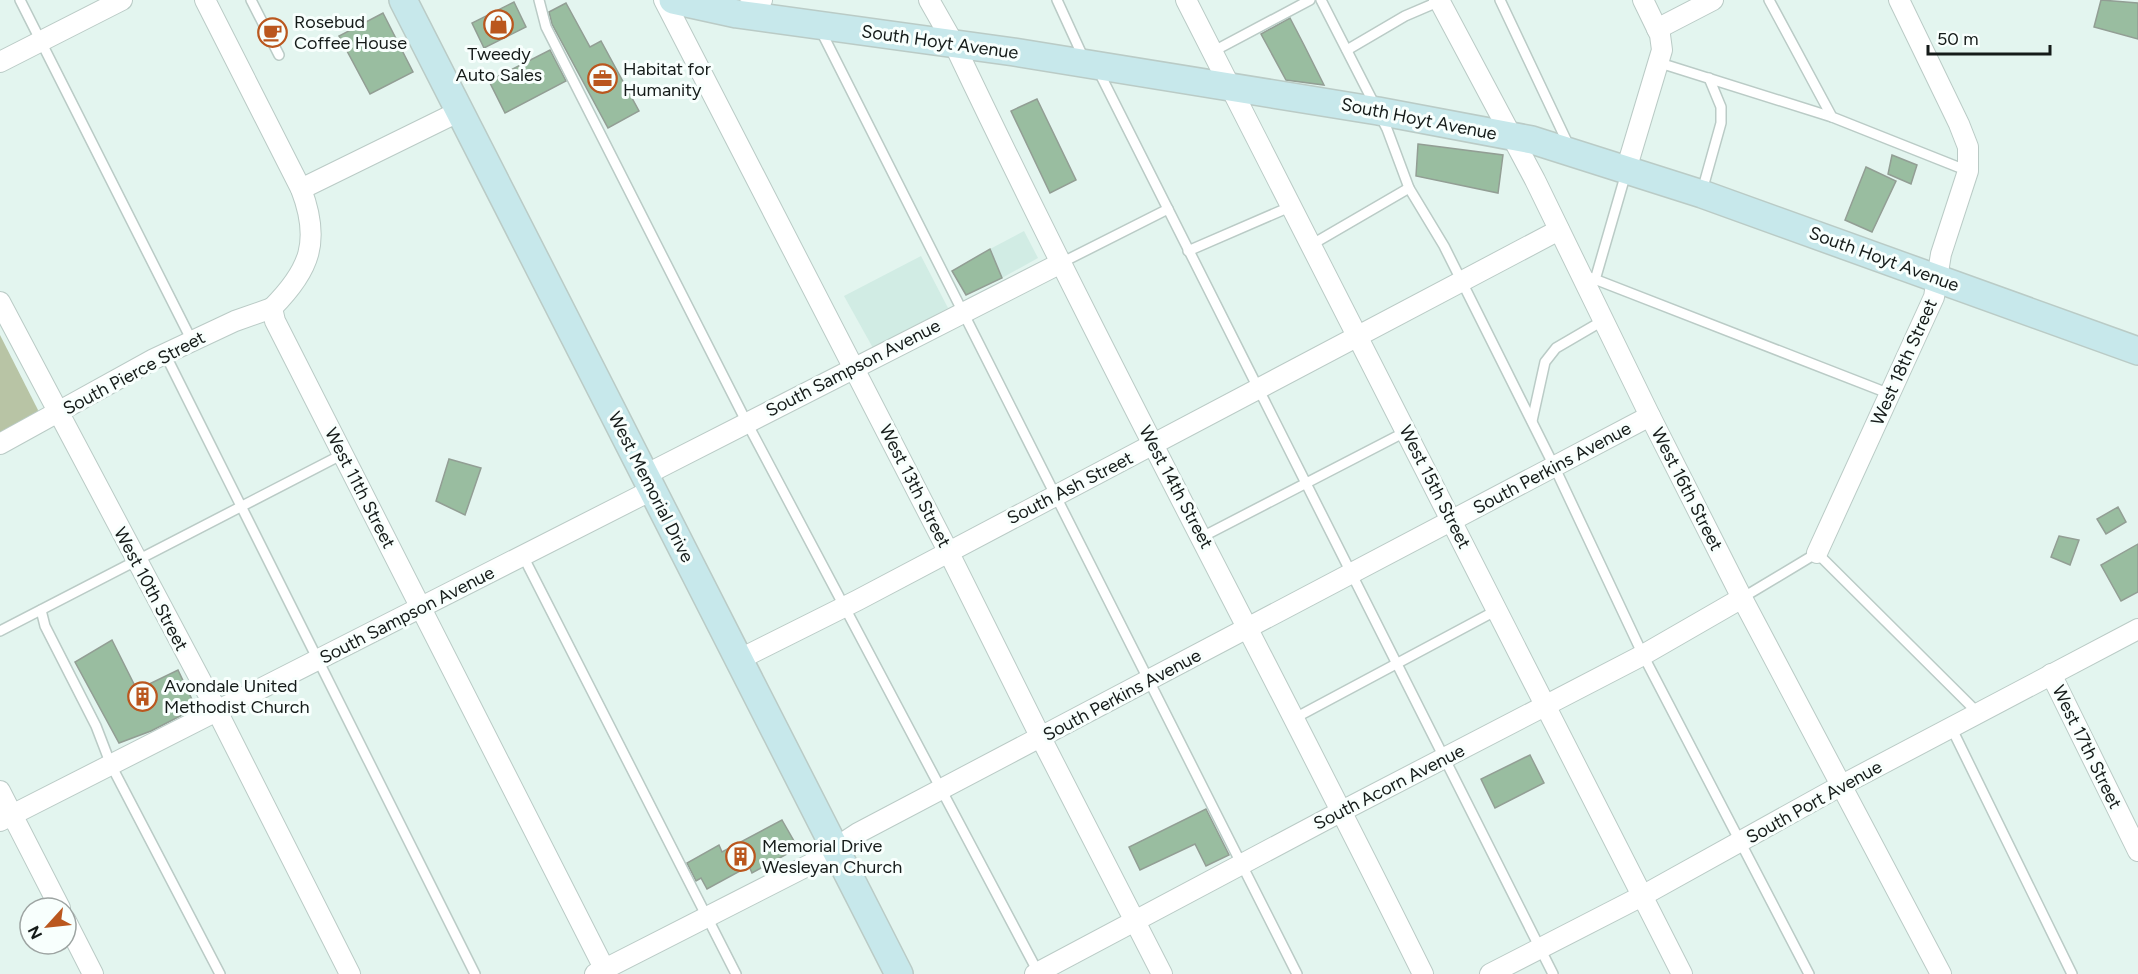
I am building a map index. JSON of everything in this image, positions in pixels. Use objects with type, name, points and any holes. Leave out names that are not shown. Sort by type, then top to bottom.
[{"type":"main road","name":"West Memorial Drive","points":[[402,0],[899,974]]},
{"type":"main road","name":"South Hoyt Avenue","points":[[673,0],[737,14],[1091,64],[1378,111],[1510,136],[1573,153],[1702,194],[2138,351]]},
{"type":"street","points":[[0,63],[122,0]]},
{"type":"street","points":[[205,0],[301,189],[309,212],[309,251],[300,275],[272,308]]},
{"type":"street","name":"West 13th Street","points":[[664,0],[854,366],[1162,974]]},
{"type":"street","points":[[737,14],[762,0]]},
{"type":"street","name":"West 14th Street","points":[[929,0],[954,44],[1153,445],[1250,628],[1424,974]]},
{"type":"street","name":"West 15th Street","points":[[1186,0],[1357,337],[1454,521],[1545,706],[1682,974]]},
{"type":"street","points":[[1626,170],[1660,63],[1662,50],[1657,28],[1643,0]]},
{"type":"street","points":[[1657,28],[1713,0]]},
{"type":"street","name":"West 18th Street","points":[[1817,553],[1934,297],[1941,254],[1968,171],[1968,147],[1959,124],[1899,0]]},
{"type":"street","name":"West 16th Street","points":[[1440,1],[1559,230],[1588,277],[1604,320],[1650,416],[1941,974]]},
{"type":"street","points":[[301,189],[460,111]]},
{"type":"street","name":"South Ash Street","points":[[738,660],[844,607],[948,550],[1153,445],[1559,230]]},
{"type":"street","name":"South Sampson Avenue","points":[[6,818],[523,556],[649,483],[746,422],[1061,262]]},
{"type":"street","name":"West 10th Street","points":[[0,302],[217,711],[350,974]]},
{"type":"street","name":"South Pierce Street","points":[[0,444],[165,354],[235,321],[272,308]]},
{"type":"street","name":"West 11th Street","points":[[272,308],[275,321],[602,972]]},
{"type":"street","name":"South Perkins Avenue","points":[[602,972],[811,864],[858,833],[1650,416]]},
{"type":"street","name":"South Acorn Avenue","points":[[1037,974],[1342,811],[1643,655],[1743,598]]},
{"type":"street","name":"South Port Avenue","points":[[1490,974],[1642,896],[1842,785],[2138,629]]},
{"type":"street","name":"West 17th Street","points":[[2051,674],[2138,851]]},
{"type":"street","points":[[0,791],[6,818],[53,896]]},
{"type":"street","points":[[78,945],[93,974]]},
{"type":"lane","points":[[20,0],[192,341]]},
{"type":"lane","points":[[251,0],[279,55]]},
{"type":"lane","points":[[539,0],[546,27],[746,422],[1037,974]]},
{"type":"lane","points":[[1057,0],[1168,209],[1553,974]]},
{"type":"lane","points":[[1212,52],[1310,0]]},
{"type":"lane","points":[[1321,0],[1378,111],[1409,188],[1462,281],[1554,466],[1643,655],[1809,974]]},
{"type":"lane","points":[[1500,0],[1573,153]]},
{"type":"lane","points":[[1769,0],[1832,117]]},
{"type":"lane","points":[[1347,50],[1405,16],[1440,1]]},
{"type":"lane","points":[[818,26],[1297,974]]},
{"type":"lane","points":[[1660,63],[1832,117],[1968,171]]},
{"type":"lane","points":[[1702,194],[1721,123],[1721,107],[1709,78]]},
{"type":"lane","points":[[1626,170],[1588,277],[1890,395]]},
{"type":"lane","points":[[1311,245],[1409,188]]},
{"type":"lane","points":[[1188,251],[1292,206]]},
{"type":"lane","points":[[1061,262],[1168,209]]},
{"type":"lane","points":[[1532,422],[1545,362],[1556,348],[1604,320]]},
{"type":"lane","points":[[165,354],[475,974]]},
{"type":"lane","points":[[1202,537],[1407,431]]},
{"type":"lane","points":[[0,631],[343,453]]},
{"type":"lane","points":[[1743,598],[1817,553],[1978,713]]},
{"type":"lane","points":[[523,556],[736,974]]},
{"type":"lane","points":[[41,610],[45,626],[96,726],[111,765],[220,974]]},
{"type":"lane","points":[[1295,718],[1497,610]]},
{"type":"lane","points":[[1951,727],[2072,974]]},
{"type":"shaded area","points":[[1024,231],[1038,258],[1002,278],[990,249]]},
{"type":"shaded area","points":[[921,256],[948,308],[873,348],[844,296]]},
{"type":"shaded area","points":[[0,335],[38,410],[36,416],[0,435]]},
{"type":"building","points":[[2101,0],[2138,3],[2138,39],[2094,27]]},
{"type":"building","name":"Tweedy Auto Sales","points":[[514,2],[526,27],[484,48],[472,23]]},
{"type":"building","name":"Habitat for Humanity","points":[[566,3],[590,47],[601,41],[639,111],[608,128],[552,24],[549,12]]},
{"type":"building","points":[[383,13],[413,72],[370,94],[339,36]]},
{"type":"building","points":[[1290,18],[1324,85],[1286,80],[1261,34]]},
{"type":"building","points":[[550,50],[566,81],[505,113],[489,81]]},
{"type":"building","points":[[1037,99],[1076,180],[1050,193],[1011,111]]},
{"type":"building","points":[[1418,144],[1503,155],[1498,193],[1416,176]]},
{"type":"building","points":[[1892,155],[1917,165],[1911,184],[1888,174]]},
{"type":"building","points":[[1866,167],[1896,181],[1872,232],[1845,220]]},
{"type":"building","points":[[990,249],[1002,278],[966,295],[952,271]]},
{"type":"building","points":[[449,459],[481,468],[465,515],[436,501]]},
{"type":"building","points":[[2118,507],[2126,522],[2106,534],[2097,519]]},
{"type":"building","points":[[2059,536],[2079,540],[2070,565],[2051,557]]},
{"type":"building","points":[[2138,544],[2138,592],[2121,601],[2101,565]]},
{"type":"building","name":"Avondale United Methodist Church","points":[[112,640],[137,690],[178,670],[196,708],[151,731],[119,743],[75,662]]},
{"type":"building","points":[[1530,755],[1544,783],[1495,808],[1481,779]]},
{"type":"building","points":[[1206,809],[1229,855],[1206,866],[1195,844],[1140,870],[1129,847]]},
{"type":"building","name":"Memorial Drive Wesleyan Church","points":[[782,820],[798,848],[752,873],[749,866],[707,889],[701,878],[696,881],[687,863],[719,845],[722,852]]},
{"type":"place","name":"Tweedy Auto Sales","points":[[499,25]]},
{"type":"place","name":"Rosebud Coffee House","points":[[273,32]]},
{"type":"place","name":"Habitat for Humanity","points":[[602,79]]},
{"type":"place","name":"Avondale United Methodist Church","points":[[143,696]]},
{"type":"place","name":"Memorial Drive Wesleyan Church","points":[[741,856]]}]
